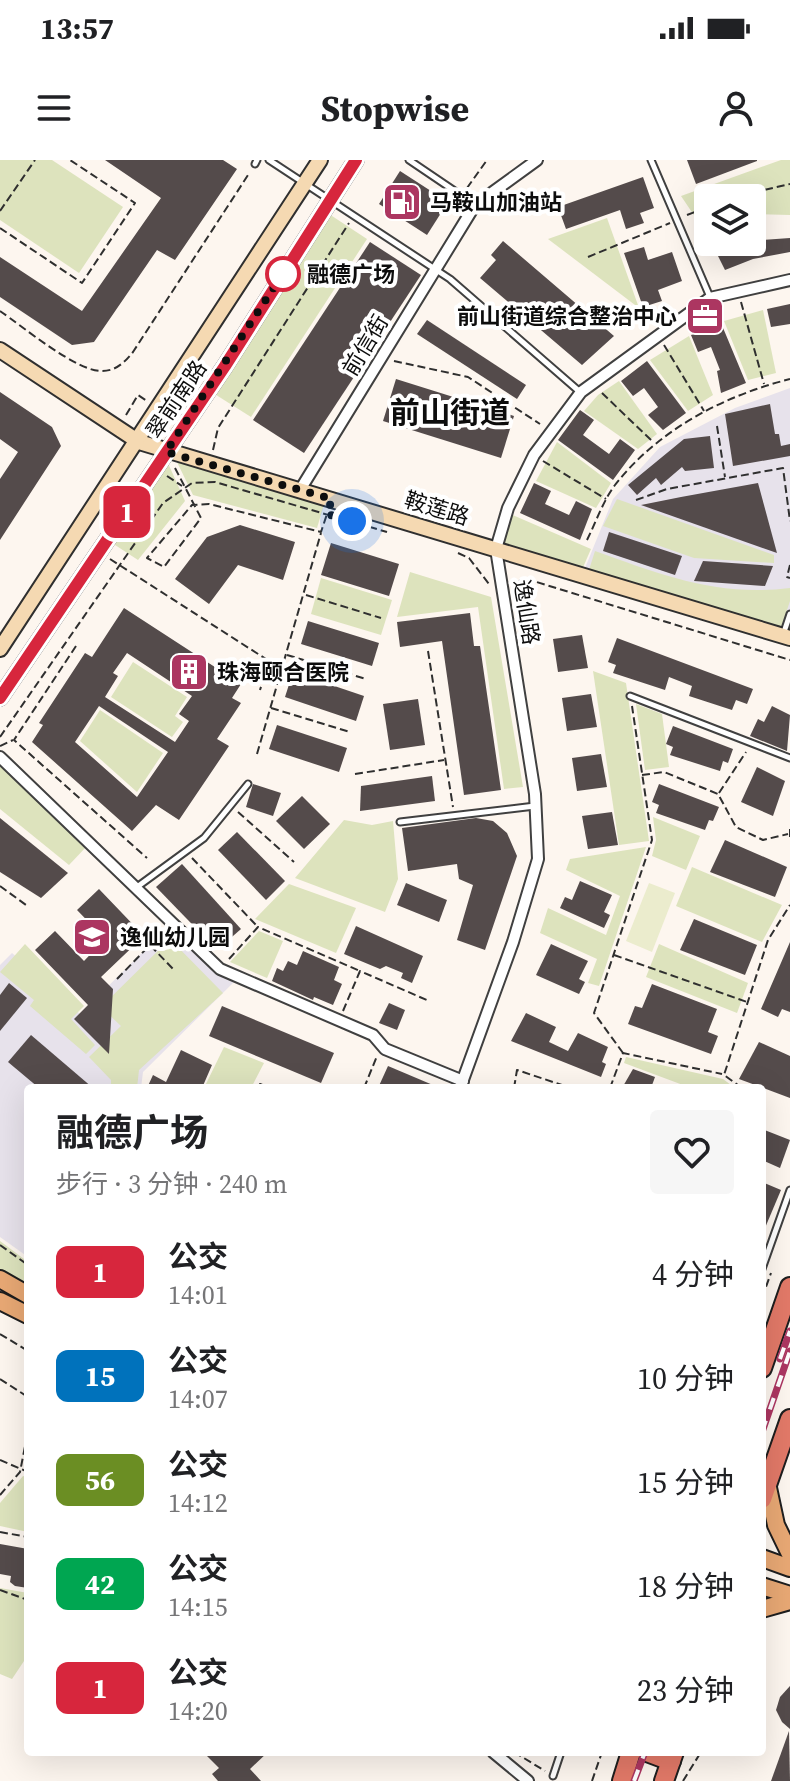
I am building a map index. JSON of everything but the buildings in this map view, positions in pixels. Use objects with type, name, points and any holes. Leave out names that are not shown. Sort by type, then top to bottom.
[{"type":"highway","points":[[766,1356],[790,1287]]},
{"type":"highway","points":[[766,1488],[790,1419]]},
{"type":"highway","points":[[622,1781],[630,1756]]},
{"type":"highway","points":[[664,1781],[673,1757]]},
{"type":"main road","name":"翠前南路","points":[[0,649],[139,442],[320,160]]},
{"type":"main road","name":"翠前南路","points":[[0,698],[170,458],[356,160]]},
{"type":"main road","name":"鞍莲路","points":[[0,350],[139,442],[170,458],[210,464],[300,490],[786,637]]},
{"type":"main road","points":[[0,1279],[24,1293]]},
{"type":"main road","points":[[0,1301],[24,1313]]},
{"type":"main road","points":[[766,1494],[790,1554]]},
{"type":"main road","points":[[766,1559],[790,1568]]},
{"type":"main road","points":[[766,1588],[790,1598]]},
{"type":"main road","points":[[766,1607],[790,1598]]},
{"type":"street","name":"前信街","points":[[300,490],[475,205],[537,160]]},
{"type":"street","name":"逸仙路","points":[[461,1084],[513,942],[538,859],[536,806],[496,549],[508,508],[534,455],[581,392],[710,298],[790,280]]},
{"type":"street","points":[[0,757],[220,969],[373,1035],[385,1049],[461,1084]]},
{"type":"street","points":[[498,1756],[528,1781]]},
{"type":"lane","points":[[269,160],[435,269],[581,392]]},
{"type":"lane","points":[[409,160],[475,205]]},
{"type":"lane","points":[[651,160],[710,298]]},
{"type":"lane","points":[[786,637],[790,614]]},
{"type":"lane","points":[[630,696],[682,713],[790,758]]},
{"type":"lane","points":[[137,887],[204,838],[248,784]]},
{"type":"lane","points":[[400,822],[536,806]]},
{"type":"lane","points":[[766,1258],[790,1190]]},
{"type":"lane","points":[[553,1776],[560,1756]]},
{"type":"path","points":[[0,211],[35,160]]},
{"type":"path","points":[[0,228],[82,283],[135,203],[70,160]]},
{"type":"path","points":[[462,196],[487,160]]},
{"type":"path","points":[[0,311],[81,365],[105,371],[116,368],[133,352],[256,162]]},
{"type":"path","points":[[766,190],[790,184]]},
{"type":"path","points":[[588,257],[694,213]]},
{"type":"path","points":[[210,464],[218,428],[353,215]]},
{"type":"path","points":[[739,291],[764,386]]},
{"type":"path","points":[[659,335],[704,412]]},
{"type":"path","points":[[380,358],[468,377],[552,431]]},
{"type":"path","points":[[587,540],[613,487],[654,443],[704,412],[764,386],[790,379]]},
{"type":"path","points":[[593,384],[654,443]]},
{"type":"path","points":[[717,426],[725,479]]},
{"type":"path","points":[[534,455],[607,500]]},
{"type":"path","points":[[170,458],[192,505],[201,518],[164,567],[147,558],[192,505],[209,504],[321,532]]},
{"type":"path","points":[[636,500],[667,489],[783,468],[790,521]]},
{"type":"path","points":[[1,734],[163,503],[183,486],[215,482],[398,535]]},
{"type":"path","points":[[257,754],[327,514]]},
{"type":"path","points":[[455,552],[469,558],[488,583],[502,585],[530,580],[790,660]]},
{"type":"path","points":[[100,553],[269,661],[260,690]]},
{"type":"path","points":[[790,565],[787,577],[790,578]]},
{"type":"path","points":[[305,595],[381,618]]},
{"type":"path","points":[[0,746],[14,740],[76,646]]},
{"type":"path","points":[[428,651],[454,816]]},
{"type":"path","points":[[287,655],[366,679]]},
{"type":"path","points":[[630,696],[652,840],[594,1013],[623,1053],[724,1075],[736,1084]]},
{"type":"path","points":[[271,707],[350,732]]},
{"type":"path","points":[[14,740],[147,858]]},
{"type":"path","points":[[718,794],[752,744]]},
{"type":"path","points":[[355,774],[445,760]]},
{"type":"path","points":[[642,775],[664,772],[718,794],[736,827],[763,840],[789,836],[790,829]]},
{"type":"path","points":[[231,805],[294,862]]},
{"type":"path","points":[[186,851],[258,927],[429,1001]]},
{"type":"path","points":[[0,886],[26,905]]},
{"type":"path","points":[[724,1075],[768,940],[790,905]]},
{"type":"path","points":[[220,969],[258,927]]},
{"type":"path","points":[[117,979],[150,945],[174,970]]},
{"type":"path","points":[[614,955],[748,1002]]},
{"type":"path","points":[[339,1020],[360,971]]},
{"type":"path","points":[[366,1084],[376,1057],[385,1049]]},
{"type":"path","points":[[611,1084],[623,1053]]},
{"type":"path","points":[[515,1084],[517,1070],[559,1084]]},
{"type":"path","points":[[0,1245],[24,1262]]},
{"type":"path","points":[[0,1334],[24,1349]]},
{"type":"path","points":[[0,1379],[24,1394]]},
{"type":"path","points":[[0,1495],[11,1486],[20,1470],[24,1450]]},
{"type":"path","points":[[0,1460],[24,1471]]},
{"type":"path","points":[[0,1532],[24,1536]]},
{"type":"path","points":[[0,1590],[24,1599]]},
{"type":"path","points":[[520,1756],[553,1776]]},
{"type":"path","points":[[592,1781],[601,1756]]},
{"type":"path","points":[[683,1781],[699,1756]]},
{"type":"shaded area","points":[[790,388],[790,614],[783,636],[583,573],[613,499],[660,447],[735,408]]},
{"type":"shaded area","points":[[171,924],[237,979],[143,1072],[142,1084],[24,1084],[24,1254],[0,1237],[0,965],[12,953],[80,1014]]},
{"type":"green space","points":[[0,160],[52,160],[123,207],[79,273],[0,220]]},
{"type":"green space","points":[[781,160],[790,160],[790,215],[766,214],[766,184],[714,184]]},
{"type":"green space","points":[[694,191],[694,215],[681,196]]},
{"type":"green space","points":[[329,214],[367,239],[251,417],[213,393]]},
{"type":"green space","points":[[607,218],[639,308],[548,239]]},
{"type":"green space","points":[[763,310],[776,373],[748,380],[724,321]]},
{"type":"green space","points":[[689,336],[713,395],[688,411],[650,360]]},
{"type":"green space","points":[[619,381],[657,434],[638,449],[584,411],[598,395]]},
{"type":"green space","points":[[557,442],[611,483],[596,508],[536,481]]},
{"type":"green space","points":[[175,458],[325,501],[317,528],[193,495]]},
{"type":"green space","points":[[167,461],[185,501],[138,560],[112,543]]},
{"type":"green space","points":[[617,499],[774,555],[774,563],[694,558],[603,526]]},
{"type":"green space","points":[[508,513],[591,549],[581,572],[498,547]]},
{"type":"green space","points":[[595,551],[667,576],[714,587],[790,588],[790,601],[780,631],[588,573]]},
{"type":"green space","points":[[410,572],[491,597],[523,787],[504,789],[478,607],[397,617]]},
{"type":"green space","points":[[321,578],[392,600],[381,635],[311,614]]},
{"type":"green space","points":[[133,662],[187,697],[175,716],[183,722],[172,737],[111,697]]},
{"type":"green space","points":[[593,671],[626,683],[649,841],[619,845]]},
{"type":"green space","points":[[636,704],[662,714],[669,767],[645,770]]},
{"type":"green space","points":[[100,710],[163,753],[137,792],[80,741]]},
{"type":"green space","points":[[0,763],[87,846],[69,865],[0,809]]},
{"type":"green space","points":[[653,817],[700,836],[686,870],[652,856],[656,840]]},
{"type":"green space","points":[[344,820],[372,825],[393,821],[398,879],[385,912],[295,878]]},
{"type":"green space","points":[[646,847],[599,986],[588,983],[597,959],[540,933],[548,908],[606,935],[620,896],[566,870],[570,859]]},
{"type":"green space","points":[[692,867],[782,905],[762,942],[676,906]]},
{"type":"green space","points":[[649,883],[675,893],[652,952],[626,941]]},
{"type":"green space","points":[[289,884],[356,908],[336,953],[255,919]]},
{"type":"green space","points":[[259,931],[283,941],[267,978],[230,962]]},
{"type":"green space","points":[[170,939],[223,993],[139,1070],[137,1084],[111,1084],[111,1080],[89,1057],[121,1026],[101,1007]]},
{"type":"green space","points":[[25,944],[84,1006],[71,1019],[95,1045],[86,1054],[30,1006],[34,1000],[0,972]]},
{"type":"green space","points":[[659,944],[748,983],[737,1013],[646,977]]},
{"type":"green space","points":[[224,1047],[264,1063],[253,1084],[206,1084]]},
{"type":"green space","points":[[626,1057],[723,1079],[730,1084],[680,1084],[624,1063]]},
{"type":"green space","points":[[0,1241],[24,1259],[24,1288],[0,1275]]},
{"type":"green space","points":[[24,1476],[24,1531],[0,1526],[0,1503]]},
{"type":"green space","points":[[0,1588],[24,1592],[24,1661],[12,1679],[0,1674]]},
{"type":"railway","points":[[780,1359],[790,1331]]},
{"type":"railway","points":[[766,1420],[790,1351]]},
{"type":"railway","points":[[634,1781],[643,1756]]},
{"type":"bus line","name":"1","points":[[0,698],[56,620],[225,366],[356,160]]},
{"type":"place","name":"马鞍山加油站","points":[[402,202]]},
{"type":"place","name":"融德广场","points":[[283,274]]},
{"type":"place","name":"前山街道综合整治中心","points":[[705,316]]},
{"type":"place","name":"珠海颐合医院","points":[[189,672]]},
{"type":"place","name":"逸仙幼儿园","points":[[92,937]]},
{"type":"district","name":"前山街道","points":[[450,412]]},
{"type":"route","points":[[283,274],[286,269],[166,452],[332,499],[327,514],[352,521]]}]
